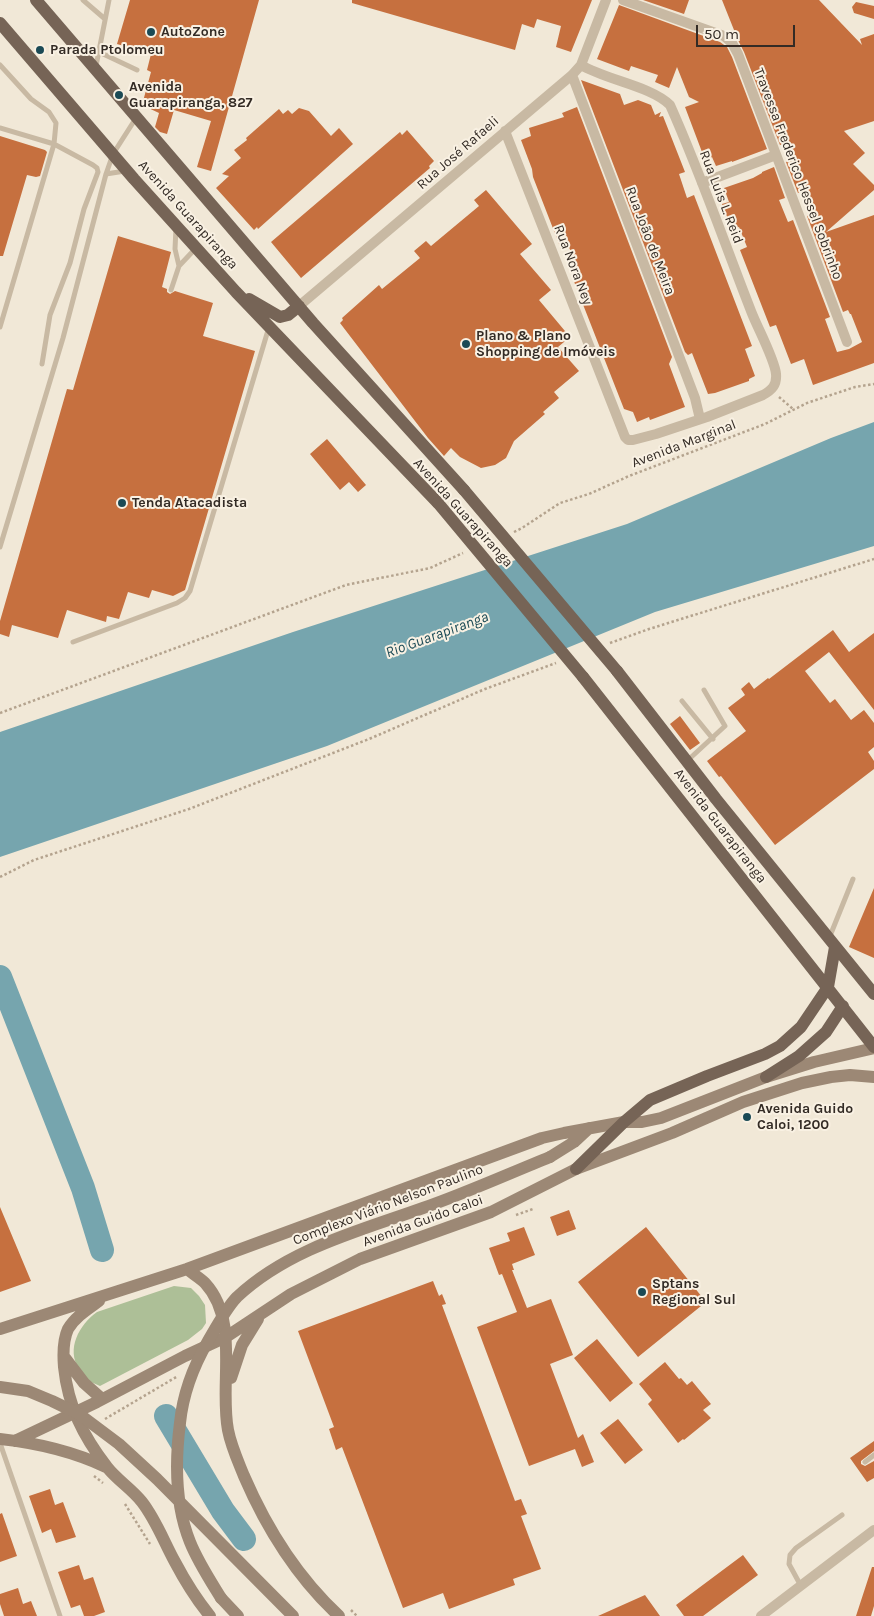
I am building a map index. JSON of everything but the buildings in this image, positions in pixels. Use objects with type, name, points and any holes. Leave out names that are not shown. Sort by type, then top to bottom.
[{"type":"main road","name":"Avenida Guarapiranga","points":[[36,0],[300,306],[464,490],[617,671],[687,762],[832,943],[874,992]]},
{"type":"main road","name":"Avenida Guarapiranga","points":[[0,23],[176,226],[236,292],[438,503],[583,677],[874,1047]]},
{"type":"main road","points":[[236,292],[280,317],[288,315],[300,306]]},
{"type":"main road","points":[[576,1169],[624,1122],[650,1100],[765,1054],[780,1046],[801,1027],[828,987],[832,943]]},
{"type":"main road","points":[[766,1077],[799,1056],[826,1032],[843,1006]]},
{"type":"main road","points":[[0,1329],[186,1270],[542,1138],[588,1128],[661,1118],[766,1077],[814,1062],[874,1047]]},
{"type":"main road","name":"Avenida Guido Caloi","points":[[15,1441],[226,1337],[291,1294],[360,1259],[491,1212],[576,1169],[672,1133],[743,1102],[802,1083],[850,1075],[874,1077]]},
{"type":"main road","name":"Complexo Viário Nelson Paulino","points":[[238,1616],[221,1598],[200,1565],[190,1544],[184,1525],[176,1473],[176,1452],[182,1402],[196,1363],[213,1331],[236,1298],[268,1272],[295,1256],[337,1238],[433,1204],[550,1157],[574,1142],[588,1128]]},
{"type":"main road","points":[[186,1270],[203,1281],[209,1288],[218,1307],[226,1337],[228,1429],[234,1453],[253,1497],[281,1546],[305,1579],[345,1613]]},
{"type":"main road","points":[[107,1295],[71,1325],[66,1336],[63,1356],[66,1385],[74,1412],[82,1431],[108,1468],[142,1502],[200,1604],[210,1616]]},
{"type":"main road","points":[[226,1405],[235,1361],[260,1315]]},
{"type":"main road","points":[[63,1356],[84,1383],[102,1399]]},
{"type":"main road","points":[[0,1388],[28,1391],[52,1401],[79,1414],[119,1444],[157,1479],[293,1616]]},
{"type":"main road","points":[[0,1441],[15,1441],[67,1451],[83,1456],[108,1468]]},
{"type":"street","name":"Rua José Rafaeli","points":[[300,306],[572,75],[581,65],[606,0]]},
{"type":"street","name":"Travessa Frederico Hessel Sobrinho","points":[[623,0],[692,24],[730,40],[738,54],[847,342]]},
{"type":"street","name":"Rua Luis L. Reid","points":[[581,65],[604,76],[657,95],[670,105],[702,183],[756,326],[773,362],[776,383],[772,390]]},
{"type":"street","name":"Rua João de Meira","points":[[572,75],[695,398],[700,419]]},
{"type":"street","name":"Rua Nora Ney","points":[[505,130],[625,437],[628,440],[633,440],[700,419]]},
{"type":"street","points":[[702,183],[776,155]]},
{"type":"street","points":[[700,419],[772,390]]},
{"type":"street","points":[[760,1616],[874,1530]]},
{"type":"lane","points":[[83,0],[104,19]]},
{"type":"lane","points":[[95,69],[109,0]]},
{"type":"lane","points":[[99,52],[137,70]]},
{"type":"lane","points":[[0,65],[31,99],[49,112],[56,123],[54,144],[0,327]]},
{"type":"lane","points":[[0,547],[63,338],[106,174],[114,154],[136,118]]},
{"type":"lane","points":[[0,128],[54,144],[93,165],[97,168],[98,172],[84,210],[70,263],[50,315],[42,364]]},
{"type":"lane","points":[[106,174],[128,171]]},
{"type":"lane","points":[[176,226],[175,249],[179,266]]},
{"type":"lane","points":[[171,290],[179,266],[196,248]]},
{"type":"lane","points":[[73,642],[186,598],[190,591],[269,327]]},
{"type":"lane","points":[[687,762],[725,726],[704,690]]},
{"type":"lane","points":[[682,701],[713,738]]},
{"type":"lane","points":[[832,943],[853,879]]},
{"type":"lane","points":[[0,1441],[60,1616]]},
{"type":"lane","points":[[864,1462],[874,1455]]},
{"type":"lane","points":[[801,1586],[789,1564],[790,1555],[796,1548],[842,1515]]},
{"type":"path","name":"Avenida Marginal","points":[[507,534],[522,528],[560,503],[589,494],[629,476],[765,424],[793,409],[854,387],[874,384]]},
{"type":"path","points":[[772,390],[793,409]]},
{"type":"path","points":[[0,713],[346,586],[430,568],[464,553]]},
{"type":"path","points":[[604,645],[649,629],[874,559]]},
{"type":"path","points":[[0,877],[34,860],[189,809],[369,739],[485,689],[558,662]]},
{"type":"path","points":[[516,1215],[533,1209]]},
{"type":"path","points":[[100,1422],[185,1372]]},
{"type":"path","points":[[92,1475],[107,1487]]},
{"type":"path","points":[[122,1499],[153,1548]]},
{"type":"path","points":[[345,1613],[357,1616]]},
{"type":"green space","points":[[174,1286],[191,1288],[205,1305],[206,1323],[202,1329],[188,1340],[100,1386],[85,1378],[75,1361],[74,1346],[80,1330],[91,1317],[97,1312]]},
{"type":"water","name":"Rio Guarapiranga","points":[[874,422],[874,546],[655,612],[327,746],[0,857],[0,732],[293,632],[627,524],[831,438]]},
{"type":"waterway","points":[[0,977],[83,1188],[102,1250]]},
{"type":"waterway","points":[[166,1416],[223,1511],[244,1539]]},
{"type":"place","name":"AutoZone","points":[[151,32]]},
{"type":"place","name":"Parada Ptolomeu","points":[[40,50]]},
{"type":"place","name":"Avenida Guarapiranga, 827","points":[[119,95]]},
{"type":"place","name":"Plano & Plano Shopping de Imóveis","points":[[466,344]]},
{"type":"place","name":"Tenda Atacadista","points":[[122,503]]},
{"type":"place","name":"Avenida Guido Caloi, 1200","points":[[747,1117]]},
{"type":"place","name":"Sptans Regional Sul","points":[[642,1292]]}]
